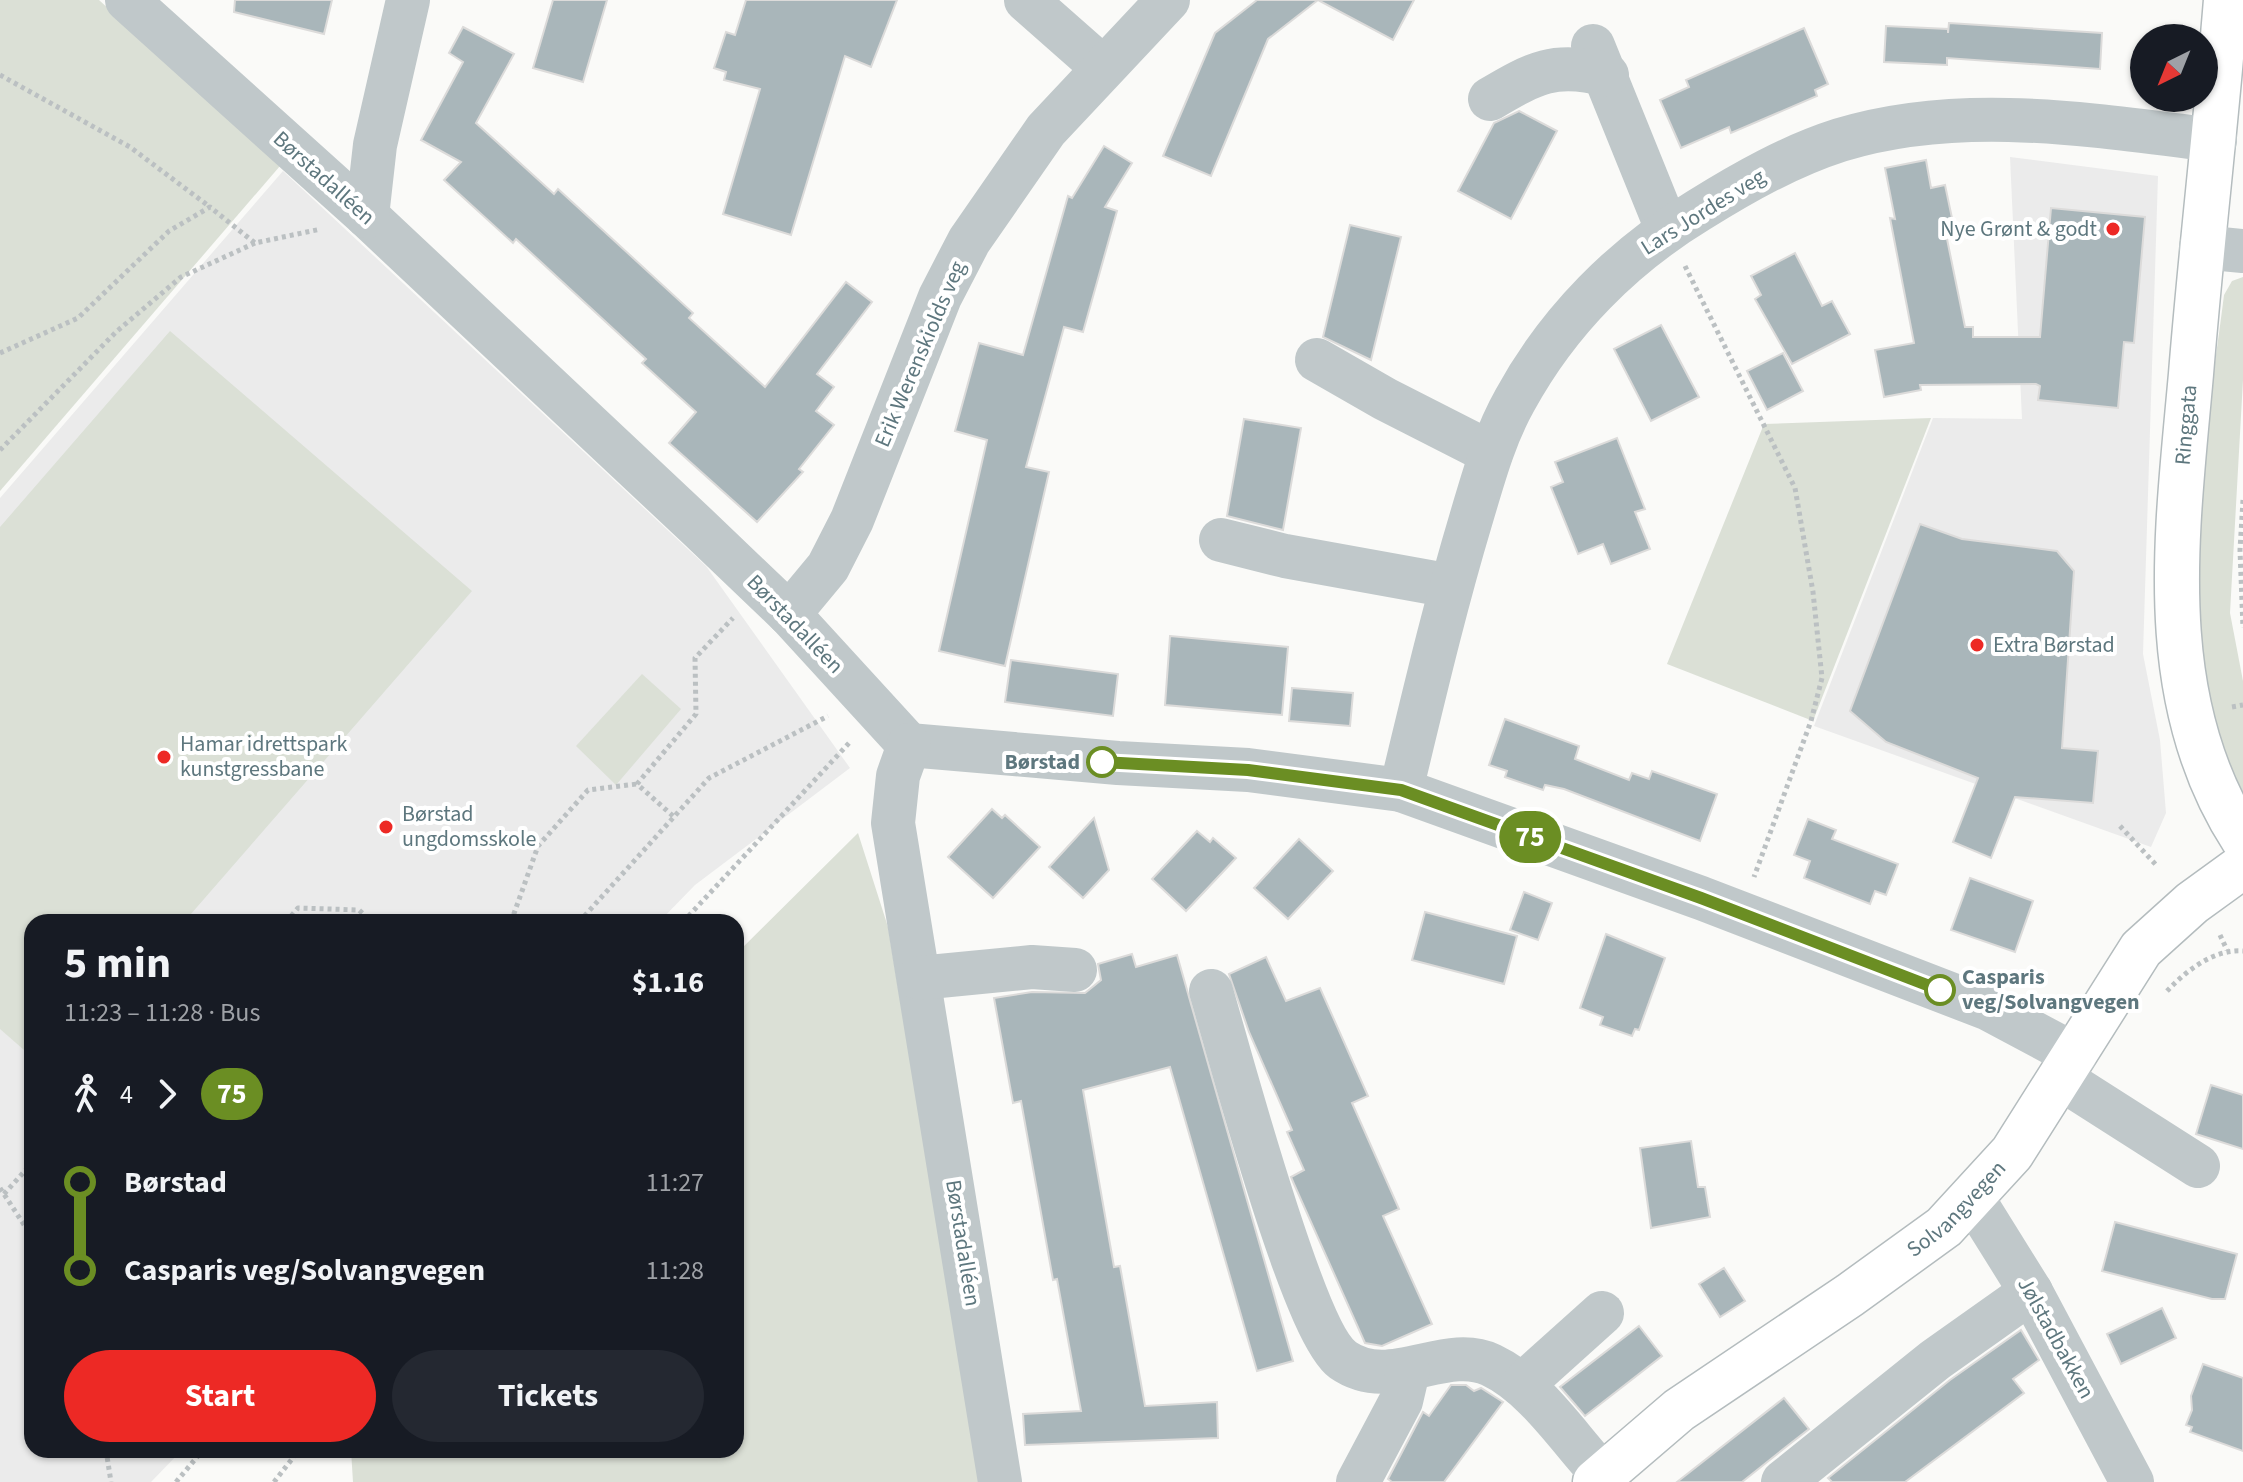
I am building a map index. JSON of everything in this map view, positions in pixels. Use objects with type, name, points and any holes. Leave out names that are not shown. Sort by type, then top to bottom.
[{"type":"main road","name":"Ringgata","points":[[2226,0],[2215,140],[2222,249],[2179,518],[2178,648],[2183,686],[2202,755],[2217,794],[2243,839]]},
{"type":"main road","name":"Solvangvegen","points":[[1599,1478],[1679,1410],[1944,1227],[1973,1199],[2012,1153],[2126,970],[2156,932],[2243,866]]},
{"type":"street","name":"Børstadalléen","points":[[127,0],[367,216],[789,614],[903,760],[893,823],[1000,1482]]},
{"type":"street","points":[[367,216],[375,145],[408,0]]},
{"type":"street","points":[[1026,0],[1102,67]]},
{"type":"street","name":"Erik Werenskiolds veg","points":[[789,614],[828,567],[852,520],[940,297],[969,241],[1046,130],[1168,0]]},
{"type":"street","points":[[1490,99],[1550,68],[1572,68],[1600,61],[1667,229]]},
{"type":"street","name":"Lars Jordes veg","points":[[1401,790],[1451,586],[1491,453],[1514,400],[1573,315],[1630,258],[1667,229],[1785,161],[1842,140],[1906,127],[1972,121],[2044,121],[2215,140]]},
{"type":"street","points":[[1317,360],[1491,453]]},
{"type":"street","points":[[1221,540],[1285,556],[1451,586]]},
{"type":"street","points":[[903,760],[1118,763],[1248,770],[1401,790],[1989,1009],[2198,1166]]},
{"type":"street","points":[[919,978],[1032,967],[1075,970]]},
{"type":"street","points":[[1211,991],[1285,1237],[1319,1328],[1342,1359],[1367,1370],[1408,1371],[1461,1359],[1489,1364],[1522,1385],[1599,1478]]},
{"type":"street","name":"Jølstadbakken","points":[[1973,1199],[2031,1292],[2132,1482]]},
{"type":"street","points":[[1783,1482],[1935,1360],[2031,1292]]},
{"type":"street","points":[[1522,1385],[1602,1313]]},
{"type":"street","points":[[1358,1482],[1401,1401],[1408,1371]]},
{"type":"path","points":[[0,75],[130,147],[255,243]]},
{"type":"path","points":[[0,353],[78,318],[169,231],[210,207]]},
{"type":"path","points":[[0,450],[116,332],[181,277],[255,243],[322,229]]},
{"type":"path","points":[[1667,229],[1795,488],[1813,592],[1822,678],[1811,721],[1740,914]]},
{"type":"path","points":[[2243,500],[2240,550],[2243,628]]},
{"type":"path","points":[[514,914],[538,846],[588,790],[637,784],[696,714],[695,658],[738,613]]},
{"type":"path","points":[[586,914],[709,778],[832,714]]},
{"type":"path","points":[[690,914],[851,740],[903,760]]},
{"type":"path","points":[[637,784],[673,816]]},
{"type":"path","points":[[2120,826],[2158,867]]},
{"type":"path","points":[[293,914],[298,908],[359,910],[363,914]]},
{"type":"path","points":[[2220,935],[2227,950]]},
{"type":"path","points":[[24,1170],[2,1191],[24,1225]]},
{"type":"path","points":[[107,1458],[111,1482]]},
{"type":"path","points":[[176,1482],[196,1458]]},
{"type":"path","points":[[274,1482],[293,1458]]},
{"type":"shaded area","points":[[0,0],[99,0],[280,166],[0,491]]},
{"type":"shaded area","points":[[2010,157],[2158,176],[2143,654],[2160,740],[2166,813],[2151,847],[1814,726],[1933,418],[2022,419]]},
{"type":"shaded area","name":"Børstad ungdomsskole","points":[[283,171],[706,566],[850,768],[695,885],[667,914],[24,914],[24,1458],[174,1458],[151,1482],[0,1482],[0,498]]},
{"type":"shaded area","points":[[2243,277],[2243,380],[2230,613],[2243,681],[2243,797],[2218,742],[2204,681],[2197,617],[2196,551],[2208,418],[2224,295],[2232,281]]},
{"type":"shaded area","name":"Hamar idrettspark kunstgressbane","points":[[170,331],[472,591],[191,914],[24,914],[24,1050],[0,1029],[0,527]]},
{"type":"shaded area","points":[[1931,418],[1813,721],[1667,664],[1764,424]]},
{"type":"shaded area","points":[[642,674],[681,709],[616,785],[576,746]]},
{"type":"shaded area","points":[[858,833],[888,927],[980,1482],[353,1482],[352,1458],[744,1458],[744,946]]},
{"type":"building","points":[[235,0],[332,0],[324,34],[234,12]]},
{"type":"building","points":[[553,0],[607,0],[583,82],[533,68]]},
{"type":"building","points":[[746,0],[897,0],[871,67],[845,56],[791,235],[723,214],[760,89],[724,80],[726,72],[714,68],[726,32],[735,35]]},
{"type":"building","points":[[1257,0],[1318,0],[1268,39],[1211,176],[1163,156],[1215,33]]},
{"type":"building","points":[[1318,0],[1414,0],[1393,40]]},
{"type":"building","points":[[1949,23],[2102,33],[2100,69],[1947,58],[1947,65],[1884,62],[1886,26],[1948,29],[1948,33]]},
{"type":"building","points":[[463,27],[514,54],[476,123],[554,194],[558,189],[693,313],[689,318],[765,387],[846,282],[872,302],[817,374],[834,387],[816,411],[834,425],[799,469],[803,472],[757,522],[669,443],[696,412],[642,363],[646,359],[516,239],[513,243],[444,180],[461,162],[421,140],[463,62],[449,53]]},
{"type":"building","points":[[1804,28],[1828,84],[1815,90],[1817,96],[1731,133],[1729,127],[1681,148],[1660,100],[1689,87],[1686,80]]},
{"type":"building","points":[[1519,111],[1557,131],[1511,219],[1458,191],[1494,123]]},
{"type":"building","points":[[1104,146],[1132,163],[1105,207],[1117,211],[1083,332],[1064,327],[1026,467],[1049,472],[1005,666],[939,651],[987,440],[955,431],[979,343],[1023,355],[1068,196],[1072,198]]},
{"type":"building","points":[[1926,160],[1931,188],[1945,185],[1956,237],[1947,239],[1965,327],[1973,327],[1973,337],[2040,337],[2051,208],[2145,217],[2134,343],[2124,342],[2118,408],[2038,400],[2040,386],[2036,384],[1920,385],[1921,390],[1884,397],[1875,350],[1914,343],[1890,218],[1895,219],[1885,168]]},
{"type":"building","points":[[1350,225],[1401,237],[1371,360],[1323,337]]},
{"type":"building","points":[[1795,253],[1822,306],[1832,301],[1850,334],[1792,364],[1755,299],[1761,295],[1751,276]]},
{"type":"building","points":[[1661,325],[1699,397],[1651,421],[1614,349]]},
{"type":"building","points":[[1783,353],[1803,391],[1767,410],[1747,371]]},
{"type":"building","points":[[1244,419],[1301,428],[1283,530],[1227,516]]},
{"type":"building","points":[[1617,438],[1645,509],[1635,512],[1650,549],[1611,564],[1603,544],[1578,554],[1551,487],[1563,482],[1555,462]]},
{"type":"building","points":[[1920,524],[1962,539],[2057,551],[2074,571],[2062,748],[2098,751],[2093,803],[2015,797],[1991,858],[1953,842],[1978,778],[1886,742],[1850,711]]},
{"type":"building","points":[[1170,636],[1288,647],[1282,715],[1165,705]]},
{"type":"building","points":[[1011,660],[1118,674],[1113,716],[1005,702]]},
{"type":"building","points":[[1292,688],[1353,693],[1350,726],[1289,721]]},
{"type":"building","points":[[1505,719],[1579,746],[1575,759],[1629,780],[1632,773],[1649,779],[1652,771],[1717,794],[1700,841],[1564,789],[1545,785],[1543,790],[1505,777],[1507,771],[1489,765]]},
{"type":"building","points":[[992,809],[1002,818],[1005,815],[1040,847],[993,898],[948,857]]},
{"type":"building","points":[[1094,818],[1109,870],[1083,898],[1049,867]]},
{"type":"building","points":[[1808,819],[1836,830],[1832,839],[1898,864],[1886,895],[1875,891],[1870,904],[1804,878],[1810,861],[1794,855]]},
{"type":"building","points":[[1197,831],[1210,842],[1213,838],[1236,858],[1186,911],[1152,879]]},
{"type":"building","points":[[1299,839],[1333,871],[1288,919],[1254,888]]},
{"type":"building","points":[[1970,878],[2033,901],[2015,952],[1951,930]]},
{"type":"building","points":[[1524,892],[1552,903],[1538,940],[1510,930]]},
{"type":"building","points":[[1425,912],[1517,936],[1504,984],[1412,960]]},
{"type":"building","points":[[1606,934],[1665,958],[1639,1030],[1635,1029],[1632,1036],[1600,1025],[1603,1017],[1580,1008]]},
{"type":"building","points":[[1132,954],[1136,967],[1177,955],[1293,1361],[1257,1371],[1170,1067],[1083,1090],[1114,1267],[1120,1266],[1145,1406],[1217,1402],[1218,1438],[1025,1445],[1023,1414],[1081,1411],[1057,1279],[1053,1280],[1021,1101],[1013,1103],[994,998],[1032,992],[1085,993],[1101,980],[1098,964]]},
{"type":"building","points":[[1266,957],[1286,1001],[1320,988],[1368,1096],[1352,1103],[1399,1209],[1383,1216],[1432,1324],[1382,1346],[1365,1343],[1291,1177],[1304,1170],[1287,1132],[1292,1130],[1249,1032],[1229,974]]},
{"type":"building","points":[[2211,1085],[2243,1095],[2243,1149],[2196,1134]]},
{"type":"building","points":[[1691,1141],[1698,1187],[1705,1187],[1710,1217],[1651,1228],[1640,1148]]},
{"type":"building","points":[[2115,1222],[2237,1254],[2225,1299],[2212,1299],[2102,1271]]},
{"type":"building","points":[[1724,1268],[1745,1301],[1720,1317],[1699,1284]]},
{"type":"building","points":[[2162,1308],[2176,1338],[2121,1364],[2107,1334]]},
{"type":"building","points":[[1639,1326],[1662,1356],[1585,1416],[1560,1387]]},
{"type":"building","points":[[2021,1330],[2039,1360],[2013,1379],[2024,1393],[1905,1482],[1832,1482],[1828,1478],[1950,1380]]},
{"type":"building","points":[[2203,1364],[2243,1378],[2243,1451],[2190,1432],[2192,1427],[2186,1425],[2192,1410],[2191,1396]]},
{"type":"building","points":[[1451,1385],[1466,1385],[1474,1391],[1481,1388],[1503,1402],[1444,1482],[1392,1482],[1388,1479],[1423,1412],[1429,1416]]},
{"type":"building","points":[[1784,1398],[1809,1429],[1742,1482],[1677,1482]]},
{"type":"bus line","name":"75","points":[[1102,762],[1248,770],[1401,790],[1701,898],[1940,990]]},
{"type":"place","name":"Nye Grønt & godt","points":[[2113,229]]},
{"type":"place","name":"Extra Børstad","points":[[1977,645]]},
{"type":"place","name":"Hamar idrettspark kunstgressbane","points":[[164,757]]},
{"type":"place","name":"Børstad","points":[[1102,762]]},
{"type":"place","name":"Børstad ungdomsskole","points":[[386,827]]},
{"type":"place","name":"Casparis veg/Solvangvegen","points":[[1940,990]]}]
